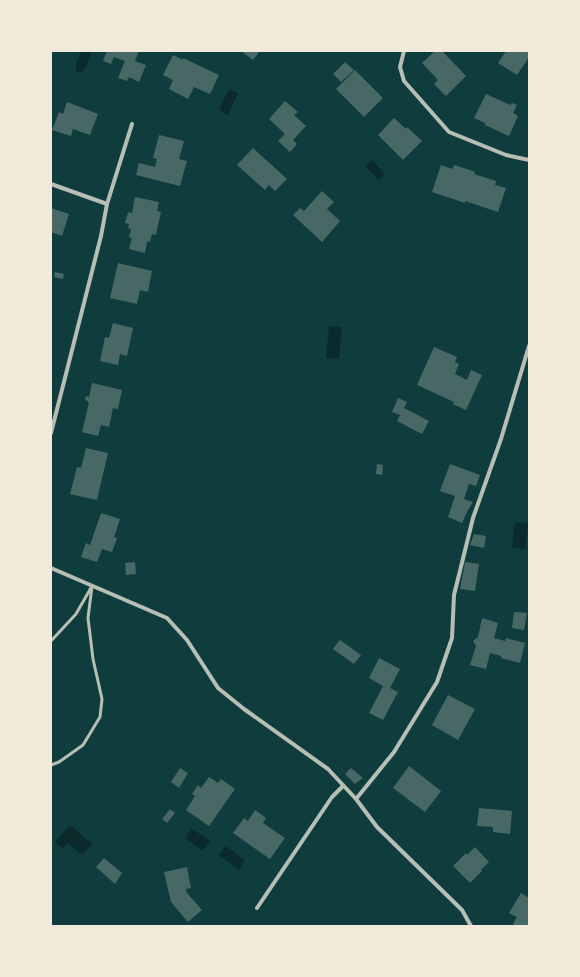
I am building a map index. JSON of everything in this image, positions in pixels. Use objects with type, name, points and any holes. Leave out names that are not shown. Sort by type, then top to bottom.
[{"type":"street","points":[[404,51],[400,67],[404,81],[448,132],[506,156],[529,160]]},
{"type":"street","points":[[51,433],[108,204],[132,124]]},
{"type":"street","points":[[51,184],[108,204]]},
{"type":"street","points":[[356,799],[394,752],[437,682],[452,638],[454,595],[473,518],[501,439],[529,346]]},
{"type":"street","points":[[51,568],[167,618],[187,640],[218,688],[244,709],[328,769],[356,799],[377,827],[462,910],[471,926]]},
{"type":"street","points":[[257,908],[332,798],[343,786]]},
{"type":"lane","points":[[51,641],[76,614],[92,586]]},
{"type":"lane","points":[[51,765],[59,762],[83,745],[100,717],[102,700],[93,659],[88,618],[92,586]]},
{"type":"water","points":[[81,51],[88,51],[91,53],[85,68],[78,73],[76,66]]},
{"type":"water","points":[[229,89],[238,93],[228,115],[219,110]]},
{"type":"water","points":[[372,160],[385,174],[378,180],[365,166]]},
{"type":"water","points":[[329,326],[342,327],[339,359],[326,358]]},
{"type":"water","points":[[515,522],[528,523],[525,549],[512,548]]},
{"type":"water","points":[[70,825],[92,844],[82,855],[68,843],[63,849],[55,842]]},
{"type":"water","points":[[191,828],[210,841],[203,851],[185,838]]},
{"type":"water","points":[[226,846],[245,860],[239,870],[219,855]]},
{"type":"building","points":[[107,51],[139,51],[135,61],[146,65],[139,82],[129,77],[127,81],[118,78],[125,61],[114,57],[111,64],[103,61]]},
{"type":"building","points":[[241,51],[260,51],[253,60]]},
{"type":"building","points":[[435,51],[442,51],[466,76],[446,96],[434,84],[438,80],[422,63]]},
{"type":"building","points":[[506,51],[526,51],[529,53],[529,57],[517,75],[498,63]]},
{"type":"building","points":[[173,55],[183,60],[183,58],[219,75],[210,94],[194,87],[188,99],[169,89],[173,80],[163,75]]},
{"type":"building","points":[[345,62],[354,70],[341,82],[333,74]]},
{"type":"building","points":[[355,70],[383,98],[364,117],[336,89]]},
{"type":"building","points":[[486,94],[510,105],[512,103],[517,105],[513,113],[518,116],[509,136],[474,118]]},
{"type":"building","points":[[285,101],[298,112],[294,115],[306,126],[293,140],[297,144],[290,152],[278,141],[285,134],[269,119]]},
{"type":"building","points":[[67,102],[98,114],[90,135],[73,129],[71,136],[52,130],[59,112],[63,114]]},
{"type":"building","points":[[394,118],[406,129],[407,127],[422,141],[403,160],[378,135]]},
{"type":"building","points":[[159,135],[184,141],[179,159],[187,161],[180,186],[136,175],[139,163],[155,167],[157,159],[153,158]]},
{"type":"building","points":[[253,148],[287,179],[275,191],[269,185],[265,190],[237,165]]},
{"type":"building","points":[[441,165],[452,169],[454,165],[467,169],[475,172],[474,174],[496,181],[495,185],[506,188],[498,212],[432,192]]},
{"type":"building","points":[[322,191],[334,202],[327,209],[340,221],[322,242],[293,215],[300,208],[304,211]]},
{"type":"building","points":[[135,197],[159,202],[157,211],[161,212],[156,235],[152,234],[150,242],[147,241],[145,253],[129,249],[132,238],[129,237],[131,229],[128,228],[129,224],[125,223],[128,212],[132,213]]},
{"type":"building","points":[[51,208],[69,214],[62,236],[51,232]]},
{"type":"building","points":[[118,263],[152,271],[148,292],[140,290],[137,304],[110,298]]},
{"type":"building","points":[[55,272],[64,274],[63,279],[54,277]]},
{"type":"building","points":[[113,323],[133,328],[127,356],[120,354],[118,365],[100,361],[105,337],[109,338]]},
{"type":"building","points":[[434,347],[457,357],[455,362],[459,364],[455,374],[467,380],[471,370],[482,375],[466,410],[453,404],[454,402],[417,385]]},
{"type":"building","points":[[92,383],[122,390],[118,409],[113,408],[109,427],[101,425],[98,436],[82,432],[89,403],[85,400],[86,396],[89,397]]},
{"type":"building","points":[[398,398],[407,402],[404,408],[429,421],[422,434],[397,421],[400,415],[392,412]]},
{"type":"building","points":[[86,448],[108,453],[97,500],[70,494],[77,467],[81,468]]},
{"type":"building","points":[[377,464],[383,465],[382,475],[376,474]]},
{"type":"building","points":[[450,464],[480,475],[476,486],[469,484],[464,499],[473,502],[462,523],[448,517],[455,496],[440,491]]},
{"type":"building","points":[[101,513],[120,519],[114,537],[117,538],[112,552],[102,549],[97,562],[81,557],[86,543],[90,545]]},
{"type":"building","points":[[474,534],[486,536],[484,548],[470,545]]},
{"type":"building","points":[[135,562],[136,574],[126,575],[125,563]]},
{"type":"building","points":[[465,562],[479,564],[475,591],[460,589]]},
{"type":"building","points":[[514,612],[527,613],[524,630],[512,628]]},
{"type":"building","points":[[482,618],[498,623],[494,638],[505,641],[506,638],[525,643],[520,663],[501,658],[501,656],[490,653],[486,669],[470,665],[476,646],[473,641],[478,637]]},
{"type":"building","points":[[340,640],[361,655],[354,664],[333,649]]},
{"type":"building","points":[[379,658],[400,669],[390,688],[398,692],[383,720],[369,713],[383,686],[369,678]]},
{"type":"building","points":[[448,695],[475,709],[458,740],[432,725]]},
{"type":"building","points":[[409,766],[441,791],[425,812],[393,788]]},
{"type":"building","points":[[180,768],[188,773],[179,788],[171,782]]},
{"type":"building","points":[[351,768],[363,778],[355,784],[345,774]]},
{"type":"building","points":[[209,777],[218,783],[221,779],[235,789],[209,826],[186,810],[195,796],[192,794],[198,785],[201,788]]},
{"type":"building","points":[[479,808],[512,811],[510,834],[493,832],[493,827],[477,826]]},
{"type":"building","points":[[170,809],[175,813],[167,823],[162,819]]},
{"type":"building","points":[[255,810],[266,818],[263,823],[285,838],[270,859],[233,833],[244,818],[248,821]]},
{"type":"building","points":[[475,847],[489,862],[470,883],[453,866],[466,853],[467,855]]},
{"type":"building","points":[[104,858],[122,873],[115,884],[96,867]]},
{"type":"building","points":[[187,867],[191,888],[186,889],[187,893],[202,910],[188,922],[171,902],[164,872]]},
{"type":"building","points":[[521,893],[529,898],[529,926],[516,926],[513,924],[517,917],[509,913]]}]
